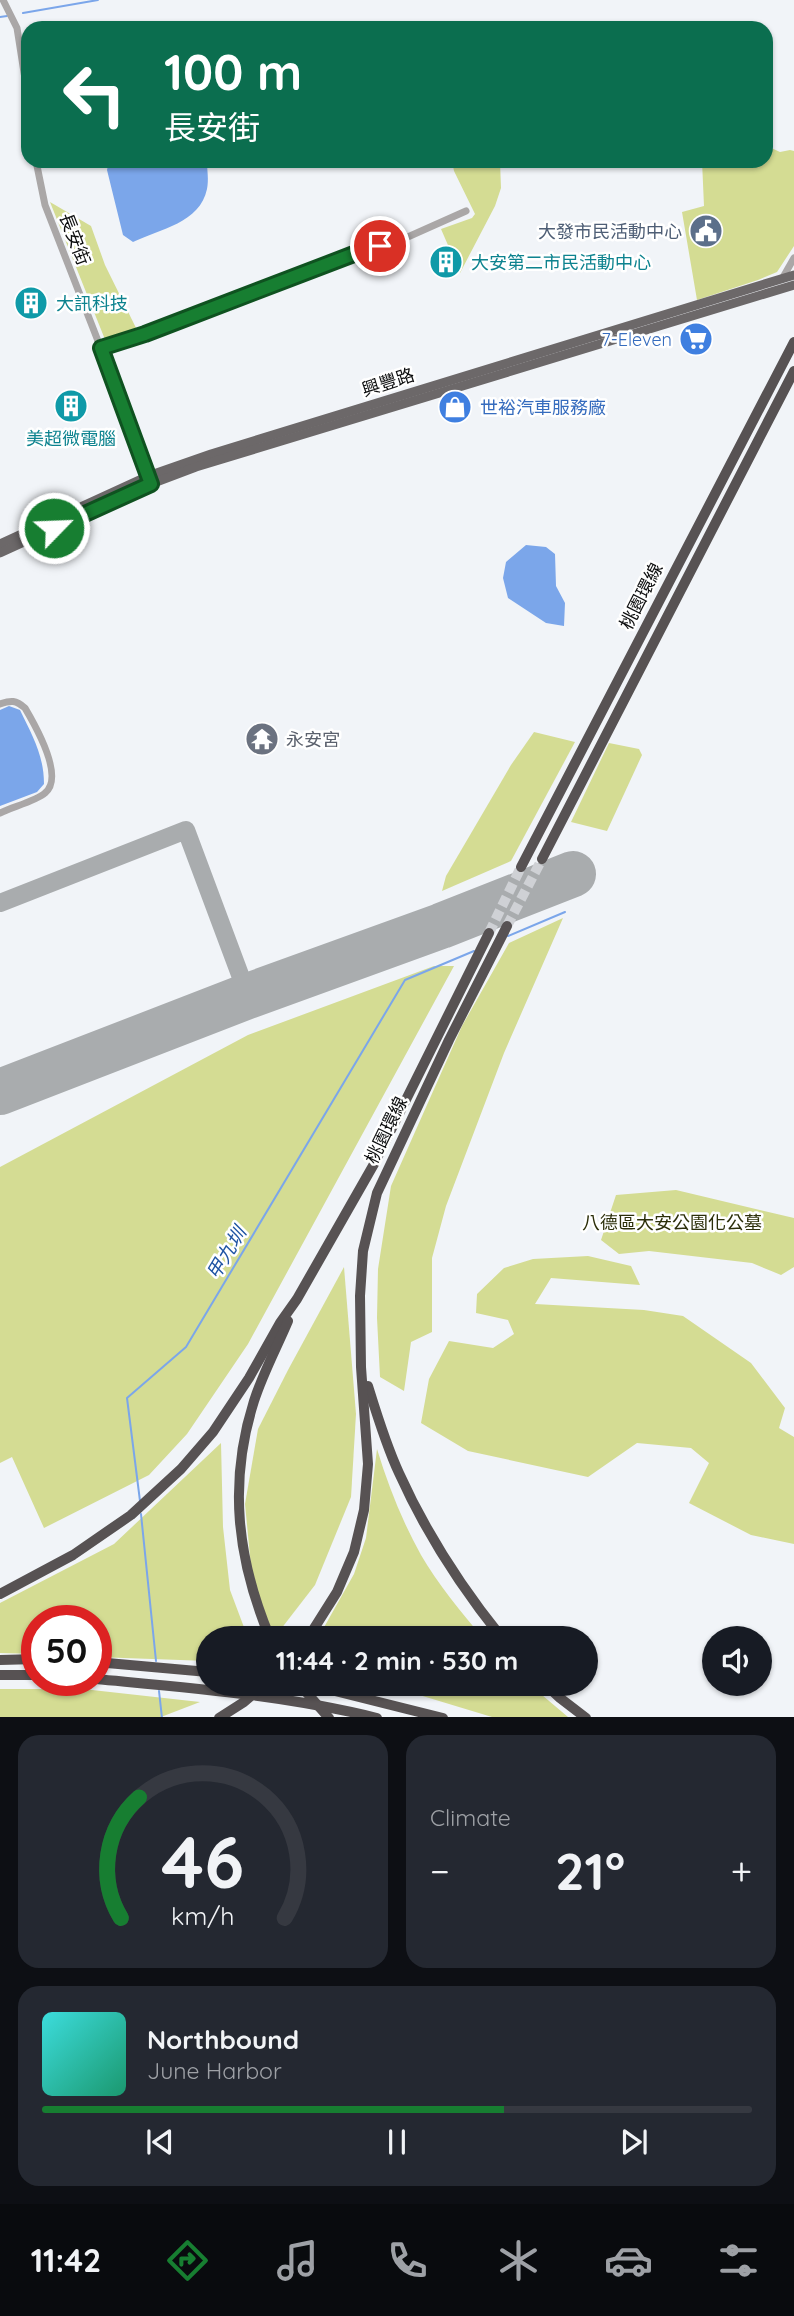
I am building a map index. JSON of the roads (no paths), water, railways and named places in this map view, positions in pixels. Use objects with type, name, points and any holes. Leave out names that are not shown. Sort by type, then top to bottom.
[{"type":"highway","name":"桃園環線","points":[[521,867],[794,342]]},
{"type":"highway","name":"桃園環線","points":[[542,859],[794,371]]},
{"type":"highway","name":"桃園環線","points":[[316,1626],[337,1592],[354,1552],[364,1510],[368,1464],[361,1367],[360,1296],[363,1251],[377,1193],[507,926]]},
{"type":"highway","name":"桃園環線","points":[[297,1299],[374,1164],[489,933]]},
{"type":"highway","points":[[0,1594],[73,1555],[140,1506],[181,1469],[213,1432],[297,1299]]},
{"type":"highway","points":[[265,1626],[255,1602],[242,1548],[238,1513],[239,1474],[255,1399],[297,1299]]},
{"type":"highway","points":[[361,1367],[399,1473],[438,1550],[492,1626]]},
{"type":"highway","points":[[0,1660],[21,1659]]},
{"type":"highway","points":[[112,1664],[196,1671]]},
{"type":"highway","points":[[0,1675],[21,1675]]},
{"type":"highway","points":[[112,1681],[228,1691],[324,1705],[377,1717]]},
{"type":"highway","points":[[219,1717],[251,1696]]},
{"type":"highway","points":[[310,1696],[329,1717]]},
{"type":"highway","points":[[356,1696],[443,1717]]},
{"type":"highway","points":[[558,1696],[586,1717]]},
{"type":"main road","name":"興豐路","points":[[0,544],[211,454],[794,275]]},
{"type":"main road","name":"興豐路","points":[[0,553],[149,480],[794,285]]},
{"type":"street","points":[[3,0],[17,28],[21,53]]},
{"type":"street","name":"長安街","points":[[37,168],[45,205],[149,480]]},
{"type":"street","points":[[101,348],[145,334],[359,252],[401,240],[466,211]]},
{"type":"street","points":[[776,290],[794,258]]},
{"type":"street","points":[[0,704],[10,700],[25,708],[47,753],[52,785],[45,794],[0,813]]},
{"type":"water","points":[[207,168],[207,189],[203,201],[188,217],[133,242],[123,235],[107,170]]},
{"type":"water","points":[[526,545],[546,547],[555,554],[556,586],[565,603],[564,626],[546,623],[508,598],[503,578],[506,562]]},
{"type":"water","points":[[9,706],[20,710],[33,737],[40,754],[44,784],[37,792],[0,806],[0,710]]},
{"type":"waterway","points":[[23,13],[98,0]]},
{"type":"waterway","points":[[0,17],[7,16]]},
{"type":"waterway","name":"甲九圳","points":[[508,936],[565,912]]},
{"type":"waterway","name":"甲九圳","points":[[140,1501],[127,1398],[186,1347],[405,980],[474,951]]},
{"type":"waterway","name":"甲九圳","points":[[141,1514],[156,1661]]},
{"type":"waterway","name":"甲九圳","points":[[159,1691],[162,1717]]},
{"type":"tunnel","points":[[507,926],[542,859]]},
{"type":"tunnel","points":[[489,933],[521,867]]},
{"type":"place","name":"大發市民活動中心","points":[[706,231]]},
{"type":"place","name":"大安第二市民活動中心","points":[[446,262]]},
{"type":"place","name":"大訊科技","points":[[31,303]]},
{"type":"place","name":"7-Eleven","points":[[696,339]]},
{"type":"place","name":"美超微電腦","points":[[71,406]]},
{"type":"place","name":"世裕汽車服務廠","points":[[455,407]]},
{"type":"place","name":"永安宮","points":[[262,739]]},
{"type":"park label","name":"八德區大安公園化公墓","points":[[672,1222]]}]
